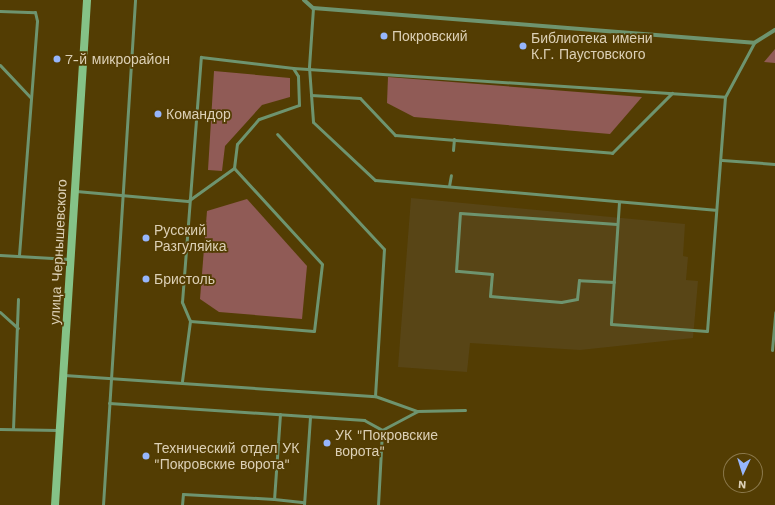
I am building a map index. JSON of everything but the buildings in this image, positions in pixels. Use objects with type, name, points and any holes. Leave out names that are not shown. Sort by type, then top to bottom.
[{"type":"main road","name":"улица Чернышевского","points":[[55,505],[87,0]]},
{"type":"street","points":[[304,0],[313,8],[754,43],[775,30]]},
{"type":"lane","points":[[103,505],[135,0]]},
{"type":"lane","points":[[313,8],[310,67],[313,122],[375,180],[715,210]]},
{"type":"lane","points":[[0,11],[35,12],[37,20],[19,255]]},
{"type":"lane","points":[[619,202],[611,324],[707,331],[715,210],[722,160],[725,97],[754,43]]},
{"type":"lane","points":[[182,381],[190,321],[182,302],[188,201],[201,57],[293,68],[310,67],[725,97]]},
{"type":"lane","points":[[0,65],[30,97]]},
{"type":"lane","points":[[75,191],[188,201],[234,168],[237,144],[259,119],[299,105],[298,76],[293,68]]},
{"type":"lane","points":[[311,95],[360,98],[395,135],[612,152],[672,93]]},
{"type":"lane","points":[[277,134],[384,249],[374,396]]},
{"type":"lane","points":[[453,150],[454,139]]},
{"type":"lane","points":[[722,160],[775,164]]},
{"type":"lane","points":[[190,321],[314,331],[322,264],[234,168]]},
{"type":"lane","points":[[449,186],[451,175]]},
{"type":"lane","points":[[614,282],[579,280],[577,300],[561,302],[490,296],[492,274],[456,271],[460,213],[617,224]]},
{"type":"lane","points":[[0,255],[71,259]]},
{"type":"lane","points":[[13,429],[18,299]]},
{"type":"lane","points":[[0,312],[18,328]]},
{"type":"lane","points":[[772,350],[775,312]]},
{"type":"lane","points":[[64,375],[182,381],[374,396],[417,411],[465,410]]},
{"type":"lane","points":[[109,403],[364,420],[382,430]]},
{"type":"lane","points":[[382,430],[417,411]]},
{"type":"lane","points":[[274,499],[280,414]]},
{"type":"lane","points":[[182,505],[183,494],[274,499],[304,503],[310,416]]},
{"type":"lane","points":[[0,429],[60,430]]},
{"type":"lane","points":[[378,505],[382,430]]},
{"type":"shaded area","points":[[775,49],[775,63],[764,62]]},
{"type":"shaded area","points":[[214,71],[290,78],[290,97],[262,105],[225,146],[222,171],[208,170]]},
{"type":"shaded area","points":[[388,77],[642,97],[610,134],[414,117],[387,103]]},
{"type":"shaded area","points":[[411,198],[685,224],[683,256],[688,257],[686,280],[698,281],[693,338],[580,350],[470,343],[467,372],[398,367]]},
{"type":"shaded area","points":[[247,199],[307,266],[302,319],[219,312],[200,299],[207,211]]},
{"type":"place","name":"Покровский","points":[[384,36]]},
{"type":"place","name":"Библиотека имени К.Г. Паустовского","points":[[523,46]]},
{"type":"place","name":"7-й микрорайон","points":[[57,59]]},
{"type":"place","name":"Командор","points":[[158,114]]},
{"type":"place","name":"Русский Разгуляйка","points":[[146,238]]},
{"type":"place","name":"Бристоль","points":[[146,279]]},
{"type":"place","name":"УК \"Покровские ворота\"","points":[[327,443]]},
{"type":"place","name":"Технический отдел УК \"Покровские ворота\"","points":[[146,456]]}]
